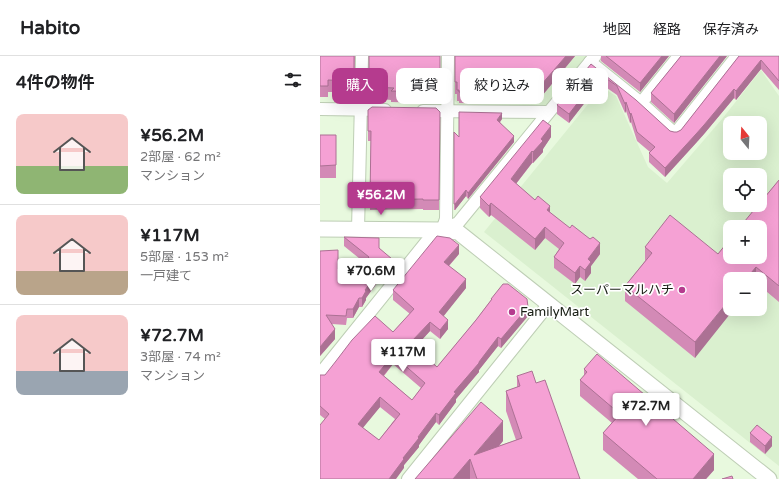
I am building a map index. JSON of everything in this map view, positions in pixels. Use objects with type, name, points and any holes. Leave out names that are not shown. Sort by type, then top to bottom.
[{"type":"street","points":[[358,230],[362,56]]},
{"type":"street","points":[[641,103],[679,56]]},
{"type":"street","points":[[320,374],[428,240],[442,230],[458,223],[592,59],[675,134],[737,56]]},
{"type":"street","points":[[433,60],[448,58],[446,219],[442,230]]},
{"type":"street","points":[[320,109],[548,112]]},
{"type":"street","points":[[320,229],[442,230],[458,232],[769,479]]},
{"type":"street","points":[[408,479],[548,305]]},
{"type":"shaded area","points":[[453,56],[587,56],[577,68],[552,68],[552,98],[546,105],[458,104],[453,99]]},
{"type":"shaded area","points":[[761,70],[779,96],[779,466],[484,232],[588,104],[608,104],[608,91],[616,96],[648,167],[667,183],[723,118],[723,160],[767,160],[767,116],[724,116]]},
{"type":"building","points":[[320,56],[354,56],[354,68],[332,68],[332,80],[328,80],[328,86],[320,86]]},
{"type":"building","points":[[369,56],[440,56],[440,68],[396,68],[396,91],[391,91],[394,88],[388,88],[388,68],[369,68]]},
{"type":"building","points":[[455,56],[566,56],[556,68],[552,68],[552,72],[544,82],[544,68],[460,68],[460,92],[457,90],[457,82],[455,82]]},
{"type":"building","points":[[606,56],[662,56],[640,83]]},
{"type":"building","points":[[681,56],[720,56],[674,114],[651,93]]},
{"type":"building","points":[[739,56],[779,56],[779,81],[761,60],[736,91],[734,89],[665,168],[649,153],[655,147],[637,132],[626,102],[625,104],[617,86],[608,80],[608,78],[636,100],[670,131],[677,132],[681,130]]},
{"type":"building","points":[[591,64],[596,68],[588,68]]},
{"type":"building","points":[[558,104],[577,104],[569,114],[557,105]]},
{"type":"building","points":[[372,107],[436,108],[440,112],[439,200],[370,200],[371,131],[368,131],[368,110]]},
{"type":"building","points":[[459,112],[502,113],[497,120],[514,136],[468,193],[466,190],[454,204],[454,132],[459,137]]},
{"type":"building","points":[[543,120],[551,126],[541,139],[543,141],[533,152],[532,151],[511,179],[535,200],[538,196],[550,206],[547,210],[570,228],[572,225],[590,239],[593,237],[600,243],[588,259],[591,262],[585,270],[580,266],[575,273],[554,257],[564,243],[545,227],[535,239],[491,203],[489,206],[480,197]]},
{"type":"building","points":[[320,135],[336,135],[336,165],[320,166]]},
{"type":"building","name":"スーパーマルハチ","points":[[779,180],[779,286],[767,276],[767,272],[762,272],[756,267],[752,272],[723,272],[723,308],[695,342],[625,286],[652,253],[645,247],[670,215],[718,254],[723,248],[723,264],[767,264],[767,220],[746,220],[752,212],[767,212],[767,195]]},
{"type":"building","points":[[437,236],[450,238],[459,245],[444,262],[466,279],[439,312],[448,320],[440,330],[430,322],[411,342],[411,344],[437,367],[476,320],[503,284],[508,284],[527,299],[528,307],[501,339],[498,337],[479,363],[454,392],[456,393],[439,415],[436,413],[389,479],[320,479],[320,425],[329,414],[320,406],[320,375],[325,375],[352,340],[375,316],[393,332],[414,309],[393,290]],"holes":[[[393,355],[425,383],[412,400],[379,372]],[[380,397],[400,414],[379,440],[358,424]]]},
{"type":"building","points":[[344,237],[379,238],[379,248],[392,259],[384,268],[382,267],[365,290],[366,291],[362,298],[359,298],[353,309],[347,309],[346,316],[326,315],[335,329],[320,347],[320,251],[338,250],[338,269],[352,280],[369,257]]},
{"type":"building","points":[[597,354],[714,454],[693,479],[657,479],[603,433],[620,414],[580,380],[587,372],[584,369]]},
{"type":"building","points":[[532,371],[536,383],[545,380],[580,479],[477,479],[470,459],[453,479],[415,479],[481,402],[503,421],[474,455],[522,438],[506,391],[520,386],[517,376]]},
{"type":"building","points":[[757,425],[772,437],[765,446],[750,433]]},
{"type":"building","points":[[732,476],[733,479],[722,479]]},
{"type":"place","name":"スーパーマルハチ","points":[[682,290]]},
{"type":"place","name":"FamilyMart","points":[[512,312]]}]
